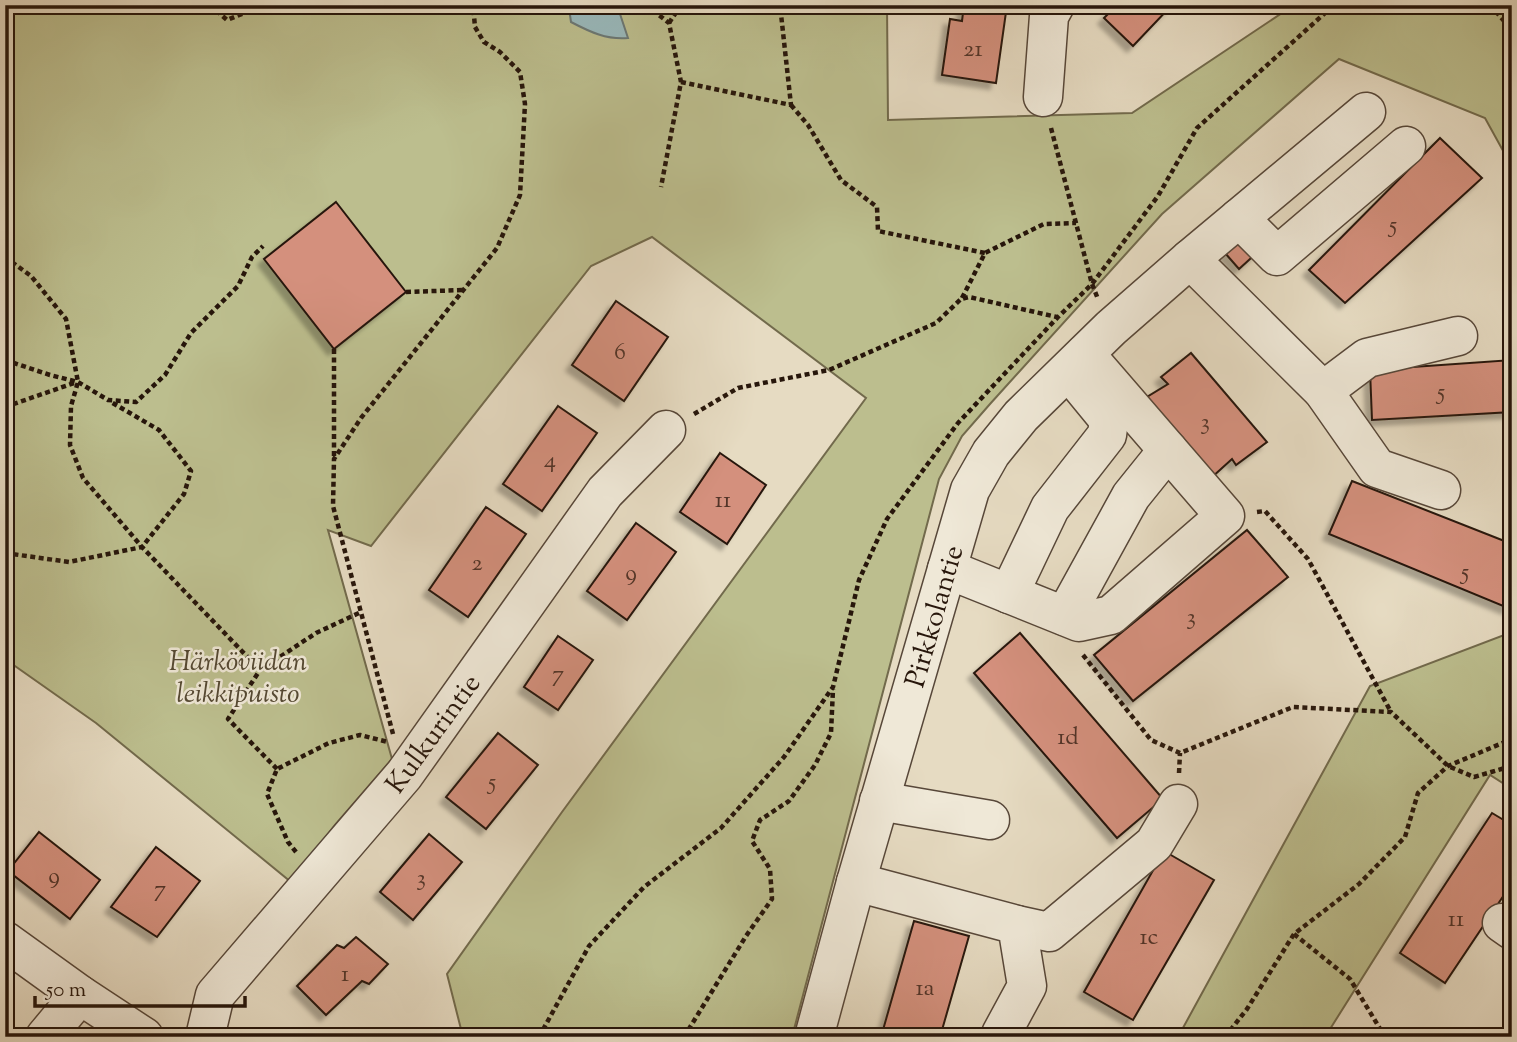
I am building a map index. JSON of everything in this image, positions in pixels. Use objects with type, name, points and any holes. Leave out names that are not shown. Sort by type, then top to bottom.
[{"type":"street","points":[[1043,97],[1049,16],[1055,5]]},
{"type":"street","name":"Pirkkolantie","points":[[814,1037],[856,882],[970,490],[991,453],[1021,416],[1111,328],[1366,112]]},
{"type":"street","points":[[1239,218],[1277,256],[1406,146]]},
{"type":"street","points":[[1185,264],[1323,391],[1377,468],[1441,490]]},
{"type":"street","points":[[1323,391],[1367,358],[1458,336]]},
{"type":"street","points":[[947,569],[1079,622],[1111,615],[1225,516],[1168,450],[1077,362]]},
{"type":"street","points":[[1009,594],[1050,508],[1107,435],[1109,420],[1077,362]]},
{"type":"street","name":"Kulkurintie","points":[[205,1037],[215,995],[404,775],[605,492],[666,430]]},
{"type":"street","points":[[1065,616],[1131,496],[1168,450]]},
{"type":"street","points":[[880,801],[990,820]]},
{"type":"street","points":[[856,882],[1049,932],[1154,844],[1178,804]]},
{"type":"street","points":[[1001,1034],[1027,986],[1017,925]]},
{"type":"street","points":[[5,941],[144,1037]]},
{"type":"street","points":[[44,1037],[80,995]]},
{"type":"path","points":[[210,5],[226,20],[264,5]]},
{"type":"path","points":[[334,459],[361,418],[496,248],[520,195],[525,104],[520,72],[500,52],[484,42],[475,27],[473,5]]},
{"type":"path","points":[[646,5],[669,23],[681,82],[661,187]]},
{"type":"path","points":[[669,23],[681,5]]},
{"type":"path","points":[[780,5],[791,106],[808,125],[841,180],[877,207],[878,231],[985,253]]},
{"type":"path","points":[[684,1037],[772,899],[770,869],[752,841],[760,820],[789,801],[815,765],[831,733],[834,687],[859,580],[887,519],[958,423],[1092,284],[1158,196],[1197,128],[1334,5]]},
{"type":"path","points":[[1490,5],[1512,30]]},
{"type":"path","points":[[681,82],[791,106]]},
{"type":"path","points":[[1043,97],[1092,284]]},
{"type":"path","points":[[666,430],[738,388],[829,370],[936,323],[961,299],[985,253],[1044,224],[1076,223]]},
{"type":"path","points":[[108,400],[136,402],[164,375],[191,333],[238,286],[251,257],[263,246]]},
{"type":"path","points":[[5,257],[32,276],[66,319],[78,382],[71,406],[70,445],[83,478],[142,547],[260,670]]},
{"type":"path","points":[[406,292],[464,289]]},
{"type":"path","points":[[961,299],[969,297],[1058,317]]},
{"type":"path","points":[[315,878],[288,842],[267,794],[277,769],[329,743],[360,735],[396,744],[333,506],[334,349]]},
{"type":"path","points":[[5,360],[78,382],[159,430],[191,471],[184,494],[142,547],[69,562],[5,553]]},
{"type":"path","points":[[5,407],[78,382]]},
{"type":"path","points":[[1225,516],[1265,511],[1308,559],[1391,712],[1448,766],[1474,777],[1512,766]]},
{"type":"path","points":[[277,769],[228,719],[260,670],[316,633],[361,612]]},
{"type":"path","points":[[1065,616],[1082,653],[1151,740],[1180,753],[1293,707],[1391,712]]},
{"type":"path","points":[[539,1037],[589,946],[644,887],[721,828],[784,757],[834,687]]},
{"type":"path","points":[[1225,1037],[1247,1009],[1294,934],[1359,884],[1405,837],[1418,793],[1448,766],[1512,739]]},
{"type":"path","points":[[1294,934],[1350,979],[1385,1037]]},
{"type":"green space","name":"Härköviidan leikkipuisto","points":[[5,5],[887,5],[888,120],[1132,113],[1294,5],[1512,5],[1512,167],[1485,118],[1339,59],[1162,214],[962,436],[939,479],[792,1037],[463,1037],[447,974],[562,812],[866,398],[652,237],[591,266],[371,546],[328,530],[392,759],[335,825],[291,882],[96,723],[5,659]]},
{"type":"green space","points":[[1512,621],[1512,789],[1490,775],[1325,1037],[1178,1037],[1370,686],[1507,634]]},
{"type":"water","points":[[600,5],[620,14],[628,38],[613,38],[571,22],[569,8]]},
{"type":"building","points":[[964,5],[1007,5],[996,83],[942,75],[950,19],[962,21]]},
{"type":"building","points":[[1117,5],[1172,5],[1133,46],[1104,18]]},
{"type":"building","points":[[1440,138],[1482,178],[1345,303],[1309,270]]},
{"type":"building","points":[[336,202],[406,292],[334,349],[264,259]]},
{"type":"building","points":[[1246,234],[1261,249],[1239,269],[1225,253]]},
{"type":"building","points":[[616,301],[668,337],[624,401],[572,365]]},
{"type":"building","points":[[1191,353],[1267,442],[1236,465],[1232,459],[1211,478],[1142,400],[1168,384],[1161,377]]},
{"type":"building","points":[[1512,360],[1512,412],[1372,420],[1370,370]]},
{"type":"building","points":[[558,406],[597,433],[542,511],[503,484]]},
{"type":"building","points":[[720,453],[766,485],[727,544],[680,512]]},
{"type":"building","points":[[1352,481],[1512,544],[1512,599],[1508,608],[1329,534]]},
{"type":"building","points":[[486,507],[526,534],[468,617],[429,590]]},
{"type":"building","points":[[636,523],[676,552],[627,620],[587,591]]},
{"type":"building","points":[[1247,530],[1288,577],[1133,701],[1094,655]]},
{"type":"building","points":[[1020,633],[1163,799],[1117,838],[974,673]]},
{"type":"building","points":[[558,636],[593,660],[558,710],[524,687]]},
{"type":"building","points":[[498,733],[538,765],[486,829],[446,797]]},
{"type":"building","points":[[1492,813],[1512,825],[1512,883],[1445,983],[1400,953]]},
{"type":"building","points":[[39,832],[100,880],[70,919],[8,871]]},
{"type":"building","points":[[429,834],[462,862],[413,920],[380,892]]},
{"type":"building","points":[[156,847],[200,881],[157,937],[111,907]]},
{"type":"building","points":[[1164,851],[1214,880],[1133,1020],[1084,992]]},
{"type":"building","points":[[914,921],[969,936],[940,1037],[881,1037]]},
{"type":"building","points":[[356,937],[388,964],[369,984],[362,981],[326,1015],[297,986],[337,945],[344,948]]}]
